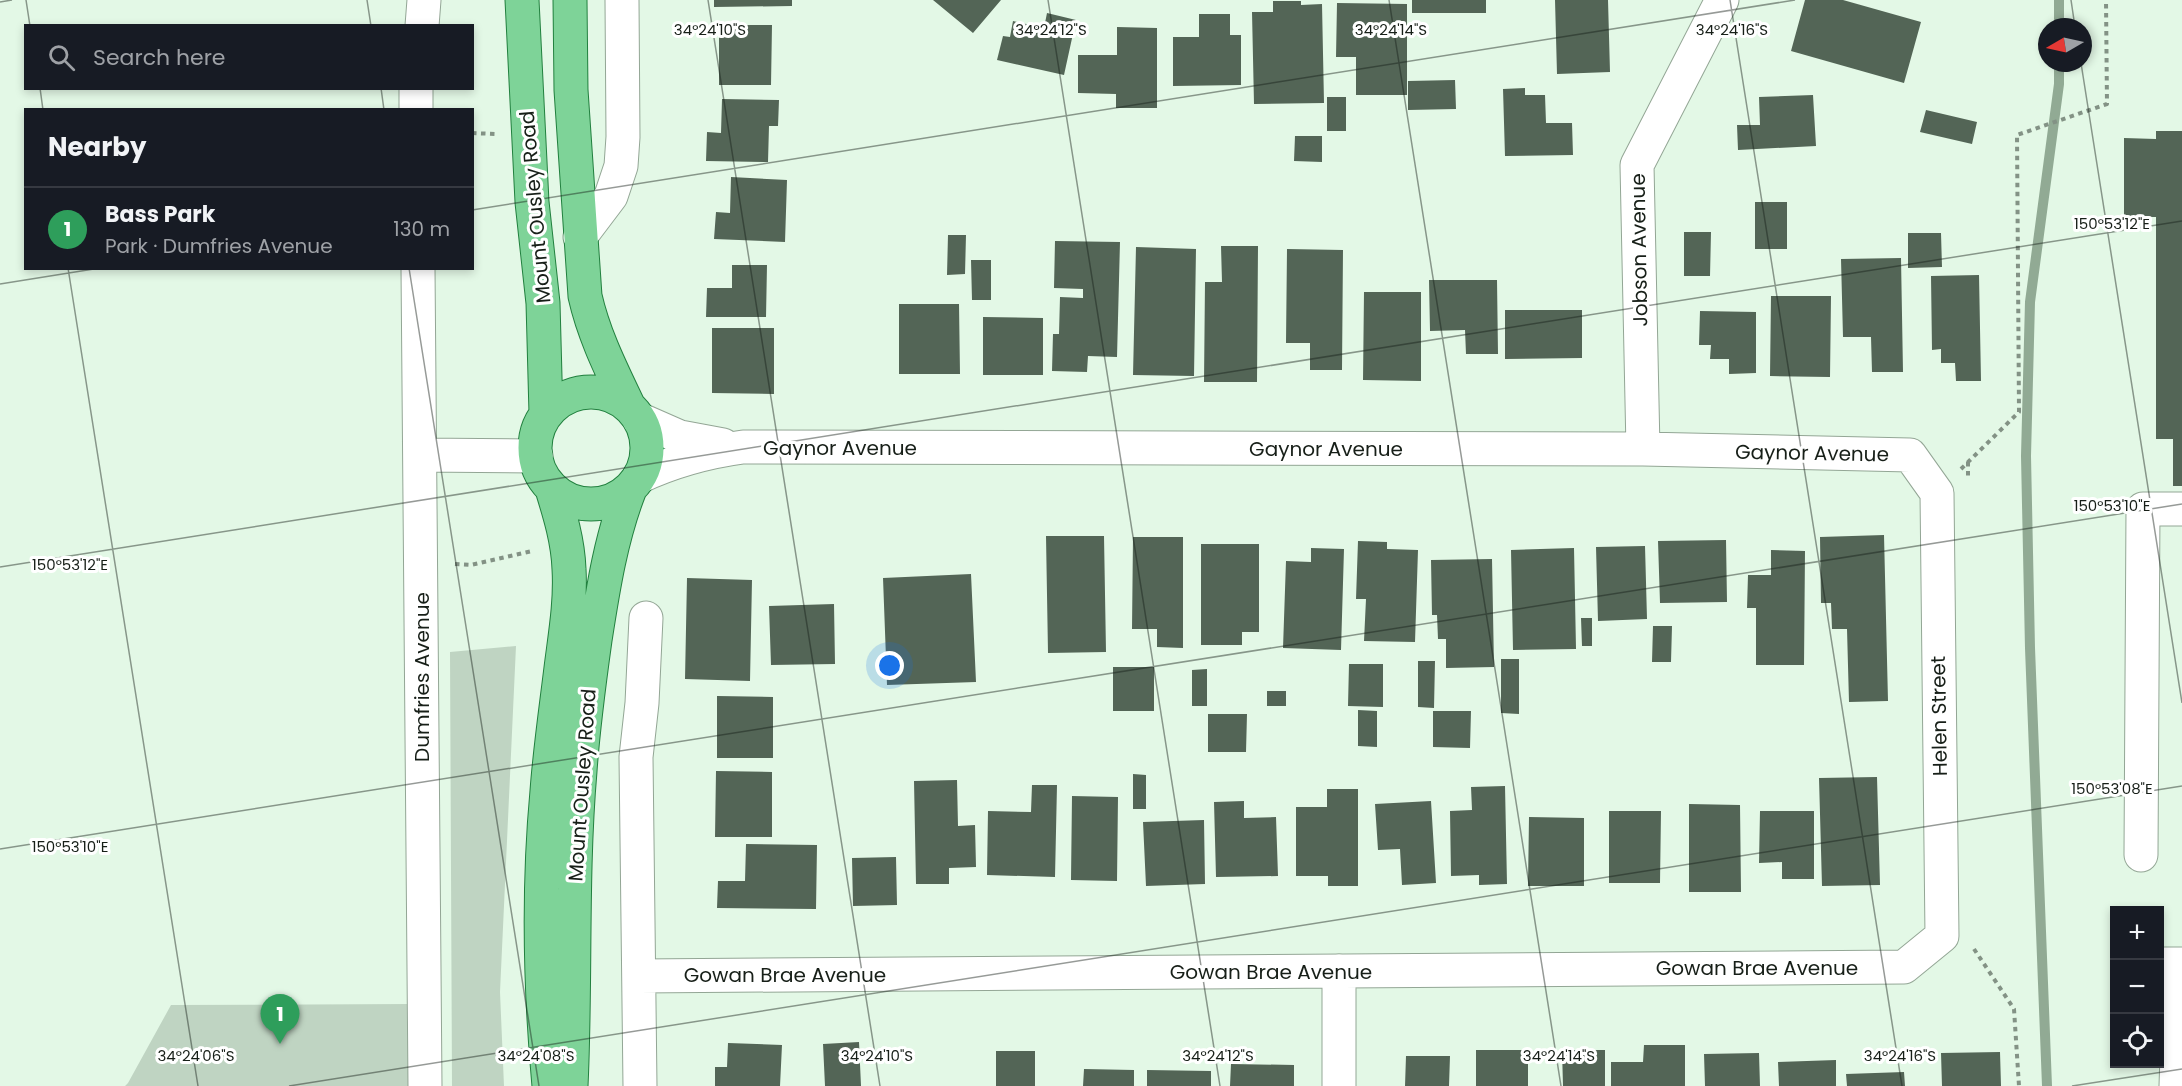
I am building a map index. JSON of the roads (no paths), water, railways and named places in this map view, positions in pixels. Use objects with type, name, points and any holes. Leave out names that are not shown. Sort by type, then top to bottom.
[{"type":"main road","name":"Mount Ousley Road","points":[[522,0],[532,202],[543,303],[546,414]]},
{"type":"main road","points":[[570,0],[571,90],[585,296],[591,322],[601,348],[634,413],[644,433],[647,447],[645,462],[634,483],[617,497],[603,503],[585,504],[567,499],[552,489],[541,474],[536,456],[537,434],[546,414],[570,396],[586,392],[602,393],[617,398],[634,413]]},
{"type":"main road","name":"Mount Ousley Road","points":[[571,1086],[576,842],[588,684],[612,546],[621,513],[634,483]]},
{"type":"main road","name":"Mount Ousley Road","points":[[549,1086],[545,1041],[542,942],[543,861],[547,792],[568,612],[569,580],[566,542],[552,489]]},
{"type":"street","points":[[422,24],[424,0]]},
{"type":"street","points":[[580,237],[611,196],[621,166],[623,137],[622,0]]},
{"type":"street","name":"Jobson Avenue","points":[[1642,449],[1637,165],[1722,0]]},
{"type":"street","points":[[416,90],[416,108]]},
{"type":"street","name":"Dumfries Avenue","points":[[418,270],[424,1086]]},
{"type":"street","name":"Gaynor Avenue","points":[[634,413],[680,437],[743,447],[1642,449],[1910,455]]},
{"type":"street","name":"Gaynor Avenue","points":[[634,483],[679,460],[743,447]]},
{"type":"street","points":[[420,455],[536,456]]},
{"type":"street","name":"Helen Street","points":[[1904,967],[1942,936],[1937,493],[1910,455]]},
{"type":"street","points":[[2141,855],[2143,509],[2182,509]]},
{"type":"street","points":[[640,1086],[636,757],[642,703],[646,618]]},
{"type":"street","points":[[2164,964],[2180,964],[2176,1086]]},
{"type":"street","name":"Gowan Brae Avenue","points":[[639,976],[1904,967]]},
{"type":"street","points":[[1339,971],[1339,1086]]},
{"type":"waterway","points":[[2059,0],[2059,18]]},
{"type":"waterway","points":[[2047,1086],[2030,648],[2026,456],[2030,302],[2059,72]]},
{"type":"place","name":"Bass Park","points":[[280,1044]]}]
